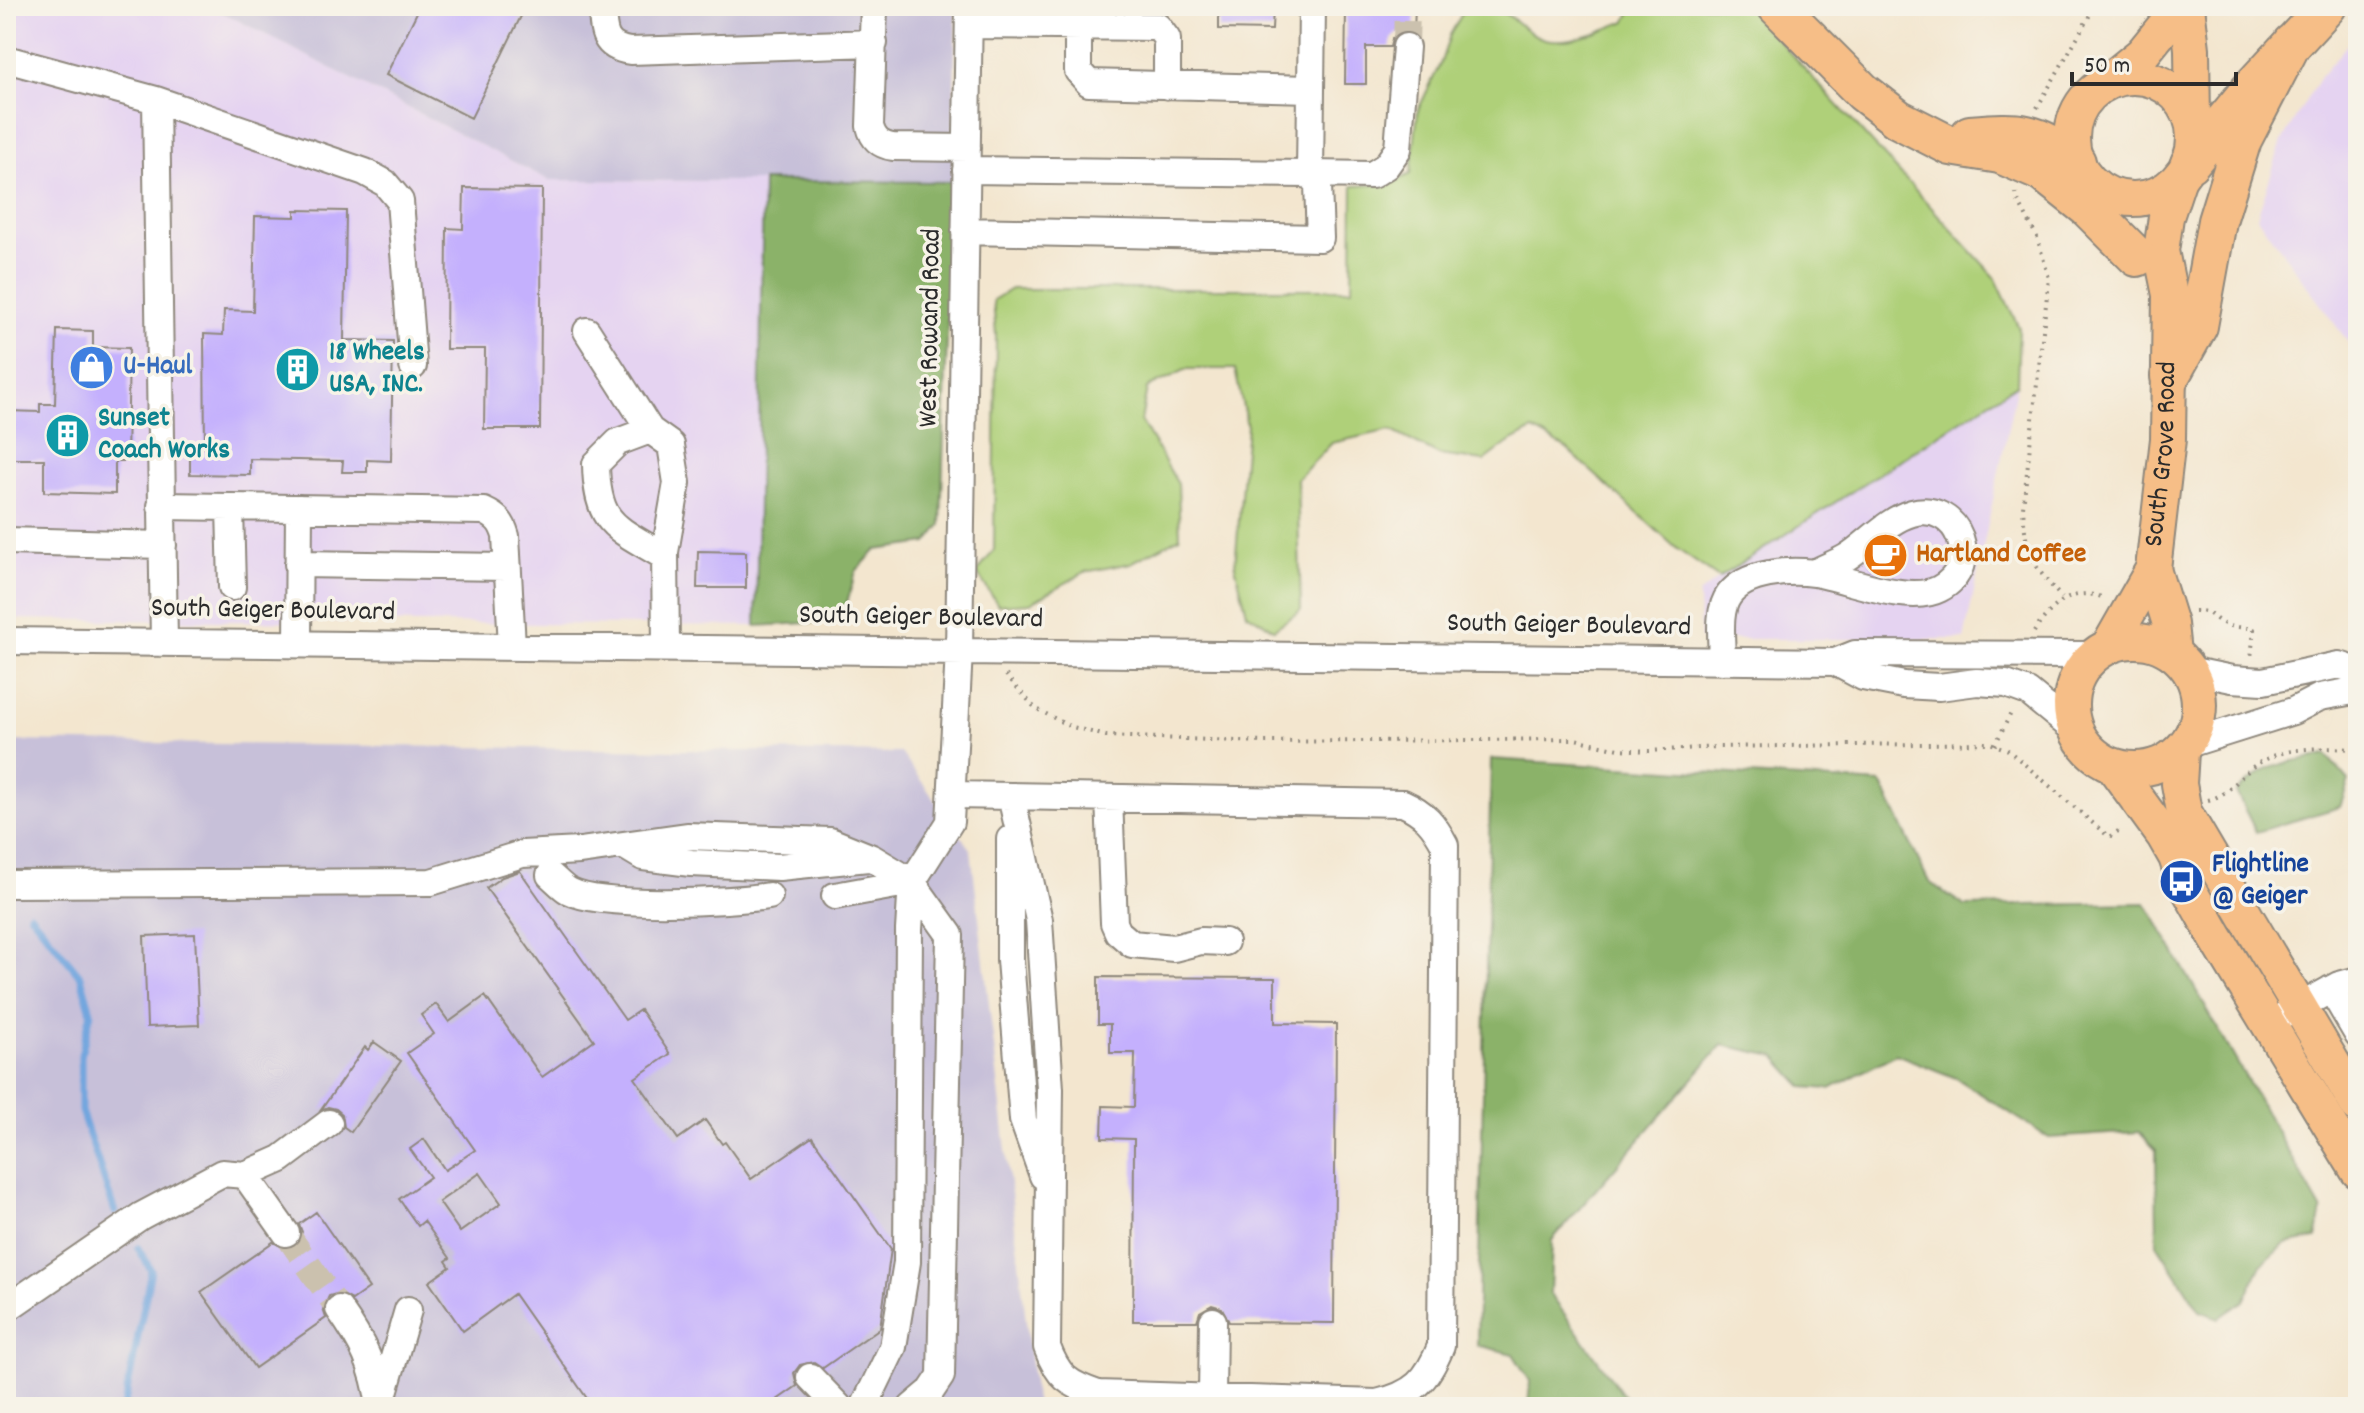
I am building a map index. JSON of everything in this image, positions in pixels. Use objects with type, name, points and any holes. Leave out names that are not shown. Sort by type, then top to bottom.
[{"type":"highway","points":[[1777,6],[1863,92],[1898,119],[1951,146],[2000,154],[2053,143],[2076,162]]},
{"type":"highway","points":[[2184,172],[2225,119],[2327,6]]},
{"type":"highway","points":[[2170,358],[2198,326],[2217,221],[2242,140],[2292,43]]},
{"type":"highway","points":[[2026,149],[2044,173],[2088,208],[2137,257]]},
{"type":"main road","points":[[2184,6],[2192,49],[2195,143],[2184,172],[2161,193],[2141,199],[2120,198],[2102,191],[2087,179],[2076,162],[2072,143],[2073,123],[2081,105],[2094,90],[2142,54],[2184,6]]},
{"type":"main road","points":[[2110,80],[2129,76],[2150,78],[2170,87],[2184,103],[2193,122]]},
{"type":"main road","name":"South Grove Road","points":[[2181,662],[2153,569],[2168,439],[2170,295],[2161,251],[2166,217],[2184,172]]},
{"type":"main road","name":"South Grove Road","points":[[2102,191],[2137,257],[2170,358]]},
{"type":"main road","name":"South Grove Road","points":[[2102,650],[2153,569]]},
{"type":"main road","points":[[2183,748],[2152,767],[2132,769],[2113,766],[2095,756],[2072,719],[2071,697],[2077,675],[2102,650],[2131,641],[2153,643],[2181,662],[2197,688],[2199,708],[2195,728],[2183,748],[2179,784],[2184,812],[2358,1106]]},
{"type":"main road","points":[[2113,766],[2148,811],[2176,857],[2191,895],[2268,1024],[2349,1137],[2358,1171]]},
{"type":"street","points":[[602,6],[603,29],[607,39],[617,49],[630,51],[874,43]]},
{"type":"street","points":[[874,6],[870,126],[873,135],[884,145],[967,159],[1372,175],[1386,166],[1398,149],[1406,47]]},
{"type":"street","points":[[965,231],[1320,238],[1318,185],[1310,174],[1312,6]]},
{"type":"street","points":[[969,15],[1078,25],[1158,27],[1167,39],[1167,86]]},
{"type":"street","name":"West Rowand Road","points":[[912,882],[950,822],[971,651],[965,231],[969,15]]},
{"type":"street","points":[[1078,25],[1078,71],[1089,83],[1311,89]]},
{"type":"street","points":[[6,59],[156,100],[365,172],[385,183],[400,201],[413,366]]},
{"type":"street","points":[[156,100],[164,643]]},
{"type":"street","points":[[587,331],[650,430],[671,445],[677,483],[665,557],[666,648]]},
{"type":"street","points":[[650,430],[618,442],[596,464],[596,488],[602,511],[615,525],[665,557]]},
{"type":"street","points":[[161,506],[484,511],[496,517],[503,526],[512,646]]},
{"type":"street","points":[[230,507],[232,587]]},
{"type":"street","points":[[298,644],[299,508]]},
{"type":"street","points":[[1722,661],[1722,618],[1729,595],[1752,577],[1814,573],[1848,583],[1909,593],[1938,590],[1955,577],[1964,557],[1961,536],[1944,516],[1922,510],[1904,515],[1846,558],[1814,573]]},
{"type":"street","points":[[6,541],[163,545]]},
{"type":"street","points":[[298,564],[507,567]]},
{"type":"street","name":"South Geiger Boulevard","points":[[6,641],[1835,662],[1855,654],[2102,650]]},
{"type":"street","name":"South Geiger Boulevard","points":[[1835,662],[1863,677],[1904,685],[2006,684],[2028,692],[2078,733]]},
{"type":"street","points":[[2181,662],[2232,679],[2263,681],[2339,665],[2358,671]]},
{"type":"street","points":[[2183,748],[2293,711],[2320,697],[2348,692],[2358,684]]},
{"type":"street","points":[[952,795],[1011,796],[1109,798],[1403,803],[1420,810],[1434,823],[1445,845],[1441,1346],[1434,1365],[1420,1384],[1402,1397],[1377,1403],[1098,1394],[1074,1386],[1055,1369],[1047,1347],[1050,1089],[1039,920],[1011,796]]},
{"type":"street","points":[[1109,798],[1114,923],[1118,932],[1132,944],[1174,948],[1201,941],[1225,942]]},
{"type":"street","points":[[6,884],[431,882],[522,854],[580,851],[622,844],[643,857],[691,863],[779,867],[872,858],[912,882],[950,935],[941,1376],[931,1391],[912,1407]]},
{"type":"street","points":[[522,854],[569,891],[601,900],[732,901],[769,896]]},
{"type":"street","points":[[550,875],[590,888],[732,889]]},
{"type":"street","points":[[835,896],[912,882]]},
{"type":"street","points":[[864,1407],[893,1347],[907,1262],[912,882]]},
{"type":"street","points":[[2268,1024],[2331,989],[2358,980]]},
{"type":"street","points":[[2331,989],[2358,1035]]},
{"type":"street","points":[[6,1309],[141,1216],[222,1173],[245,1175],[281,1159],[329,1123]]},
{"type":"street","points":[[245,1175],[286,1233]]},
{"type":"street","points":[[339,1309],[363,1346],[376,1374],[380,1407]]},
{"type":"street","points":[[380,1407],[408,1310]]},
{"type":"street","points":[[1212,1397],[1213,1321]]},
{"type":"street","points":[[810,1377],[839,1407]]},
{"type":"path","points":[[2062,598],[2029,557],[2024,531],[2023,507],[2049,278],[2037,237],[2017,199],[2015,184],[2035,112],[2095,6]]},
{"type":"path","points":[[971,651],[1035,708],[1069,726],[1106,736],[1264,742],[1575,739],[1619,749],[1648,751],[1990,743],[2008,750],[2109,837],[2148,811]]},
{"type":"path","points":[[2182,802],[2213,800],[2234,786],[2251,768],[2270,757],[2321,747],[2358,749]]},
{"type":"shaded area","points":[[6,6],[210,6],[549,180],[763,181],[756,626],[6,619]]},
{"type":"shaded area","points":[[210,6],[956,6],[952,182],[549,180]]},
{"type":"shaded area","points":[[2358,32],[2358,356],[2257,217],[2282,141],[2320,77]]},
{"type":"shaded area","points":[[2017,384],[1964,639],[1700,639],[1699,594]]},
{"type":"shaded area","points":[[6,741],[901,753],[971,850],[1036,1407],[6,1407]]},
{"type":"green space","points":[[1478,6],[1499,10],[1537,36],[1565,40],[1586,36],[1626,21],[1634,6],[1747,6],[1995,277],[2019,328],[2017,384],[1719,578],[1677,549],[1567,449],[1533,430],[1484,461],[1439,455],[1390,430],[1332,443],[1297,479],[1301,610],[1274,629],[1247,613],[1235,566],[1247,426],[1235,369],[1187,369],[1147,388],[1141,421],[1178,484],[1180,537],[1131,563],[1085,572],[1030,603],[998,605],[977,573],[994,550],[996,335],[993,300],[1011,289],[1352,289],[1353,186],[1389,184],[1411,174],[1418,110],[1464,10]]},
{"type":"green space","points":[[763,181],[952,182],[941,525],[927,543],[876,550],[856,571],[847,603],[825,622],[756,626]]},
{"type":"green space","points":[[2326,755],[2349,781],[2340,807],[2256,832],[2236,792],[2268,769]]},
{"type":"green space","points":[[1491,759],[1881,783],[1929,882],[1965,906],[2146,903],[2322,1211],[2316,1238],[2285,1244],[2261,1265],[2244,1301],[2219,1318],[2200,1311],[2157,1244],[2156,1150],[2139,1132],[2049,1138],[1956,1078],[1896,1054],[1830,1089],[1803,1087],[1775,1056],[1722,1045],[1552,1240],[1550,1294],[1635,1407],[1528,1407],[1530,1381],[1513,1354],[1477,1345]]},
{"type":"building","points":[[420,6],[526,6],[471,118],[386,75]]},
{"type":"building","points":[[1219,6],[1273,6],[1272,30],[1219,29]]},
{"type":"building","points":[[1346,6],[1415,6],[1414,33],[1398,33],[1390,47],[1366,47],[1366,84],[1345,84]]},
{"type":"building","points":[[464,188],[542,189],[540,429],[484,429],[485,349],[446,349],[447,228],[463,229]]},
{"type":"building","name":"18 Wheels USA, INC.","points":[[295,210],[346,211],[344,340],[393,341],[391,461],[367,460],[367,472],[342,472],[343,461],[250,459],[250,475],[190,474],[190,447],[205,447],[204,334],[223,335],[224,310],[253,311],[255,216],[295,217]]},
{"type":"building","name":"Sunset Coach Works","points":[[57,330],[93,331],[93,347],[129,348],[127,461],[115,461],[115,494],[44,492],[44,459],[7,459],[7,411],[40,412],[40,404],[55,404]]},
{"type":"building","name":"Hartland Coffee","points":[[1894,540],[1904,554],[1876,572],[1869,561]]},
{"type":"building","points":[[698,551],[746,552],[746,588],[697,588]]},
{"type":"building","points":[[520,871],[625,1020],[640,1010],[670,1054],[635,1078],[678,1139],[705,1120],[751,1179],[812,1137],[891,1249],[880,1328],[823,1368],[814,1362],[800,1365],[794,1373],[797,1386],[767,1407],[593,1407],[514,1294],[463,1331],[429,1282],[450,1267],[446,1261],[450,1258],[424,1221],[418,1226],[399,1199],[430,1177],[410,1149],[424,1139],[445,1170],[475,1150],[407,1053],[434,1034],[421,1015],[436,1004],[449,1022],[485,996],[542,1077],[594,1040],[486,888],[502,877]],"holes":[[[480,1173],[501,1203],[460,1232],[439,1202]]]},
{"type":"building","points":[[195,934],[199,1025],[147,1027],[144,936]]},
{"type":"building","points":[[1098,977],[1275,978],[1275,1023],[1336,1024],[1334,1323],[1229,1322],[1222,1308],[1212,1305],[1200,1312],[1197,1321],[1133,1321],[1134,1139],[1102,1138],[1103,1106],[1134,1107],[1135,1053],[1110,1053],[1110,1024],[1098,1024]]},
{"type":"building","points":[[374,1042],[401,1061],[351,1132],[344,1127],[342,1114],[336,1109],[328,1107],[321,1110],[365,1047],[368,1050]]},
{"type":"building","points":[[316,1212],[369,1288],[352,1300],[339,1293],[329,1296],[323,1309],[326,1318],[255,1368],[201,1292],[273,1242],[287,1249],[296,1246],[302,1232],[299,1224]]},
{"type":"waterway","points":[[30,914],[81,977],[91,1012],[81,1055],[81,1111],[115,1212]]},
{"type":"waterway","points":[[124,1407],[151,1270],[138,1248]]},
{"type":"tunnel","points":[[1406,47],[1407,6]]},
{"type":"tunnel","points":[[286,1233],[339,1309]]},
{"type":"place","name":"U-Haul","points":[[92,368]]},
{"type":"place","name":"18 Wheels USA, INC.","points":[[298,370]]},
{"type":"place","name":"Sunset Coach Works","points":[[67,436]]},
{"type":"place","name":"Hartland Coffee","points":[[1885,556]]},
{"type":"place","name":"Flightline @ Geiger","points":[[2181,882]]}]
